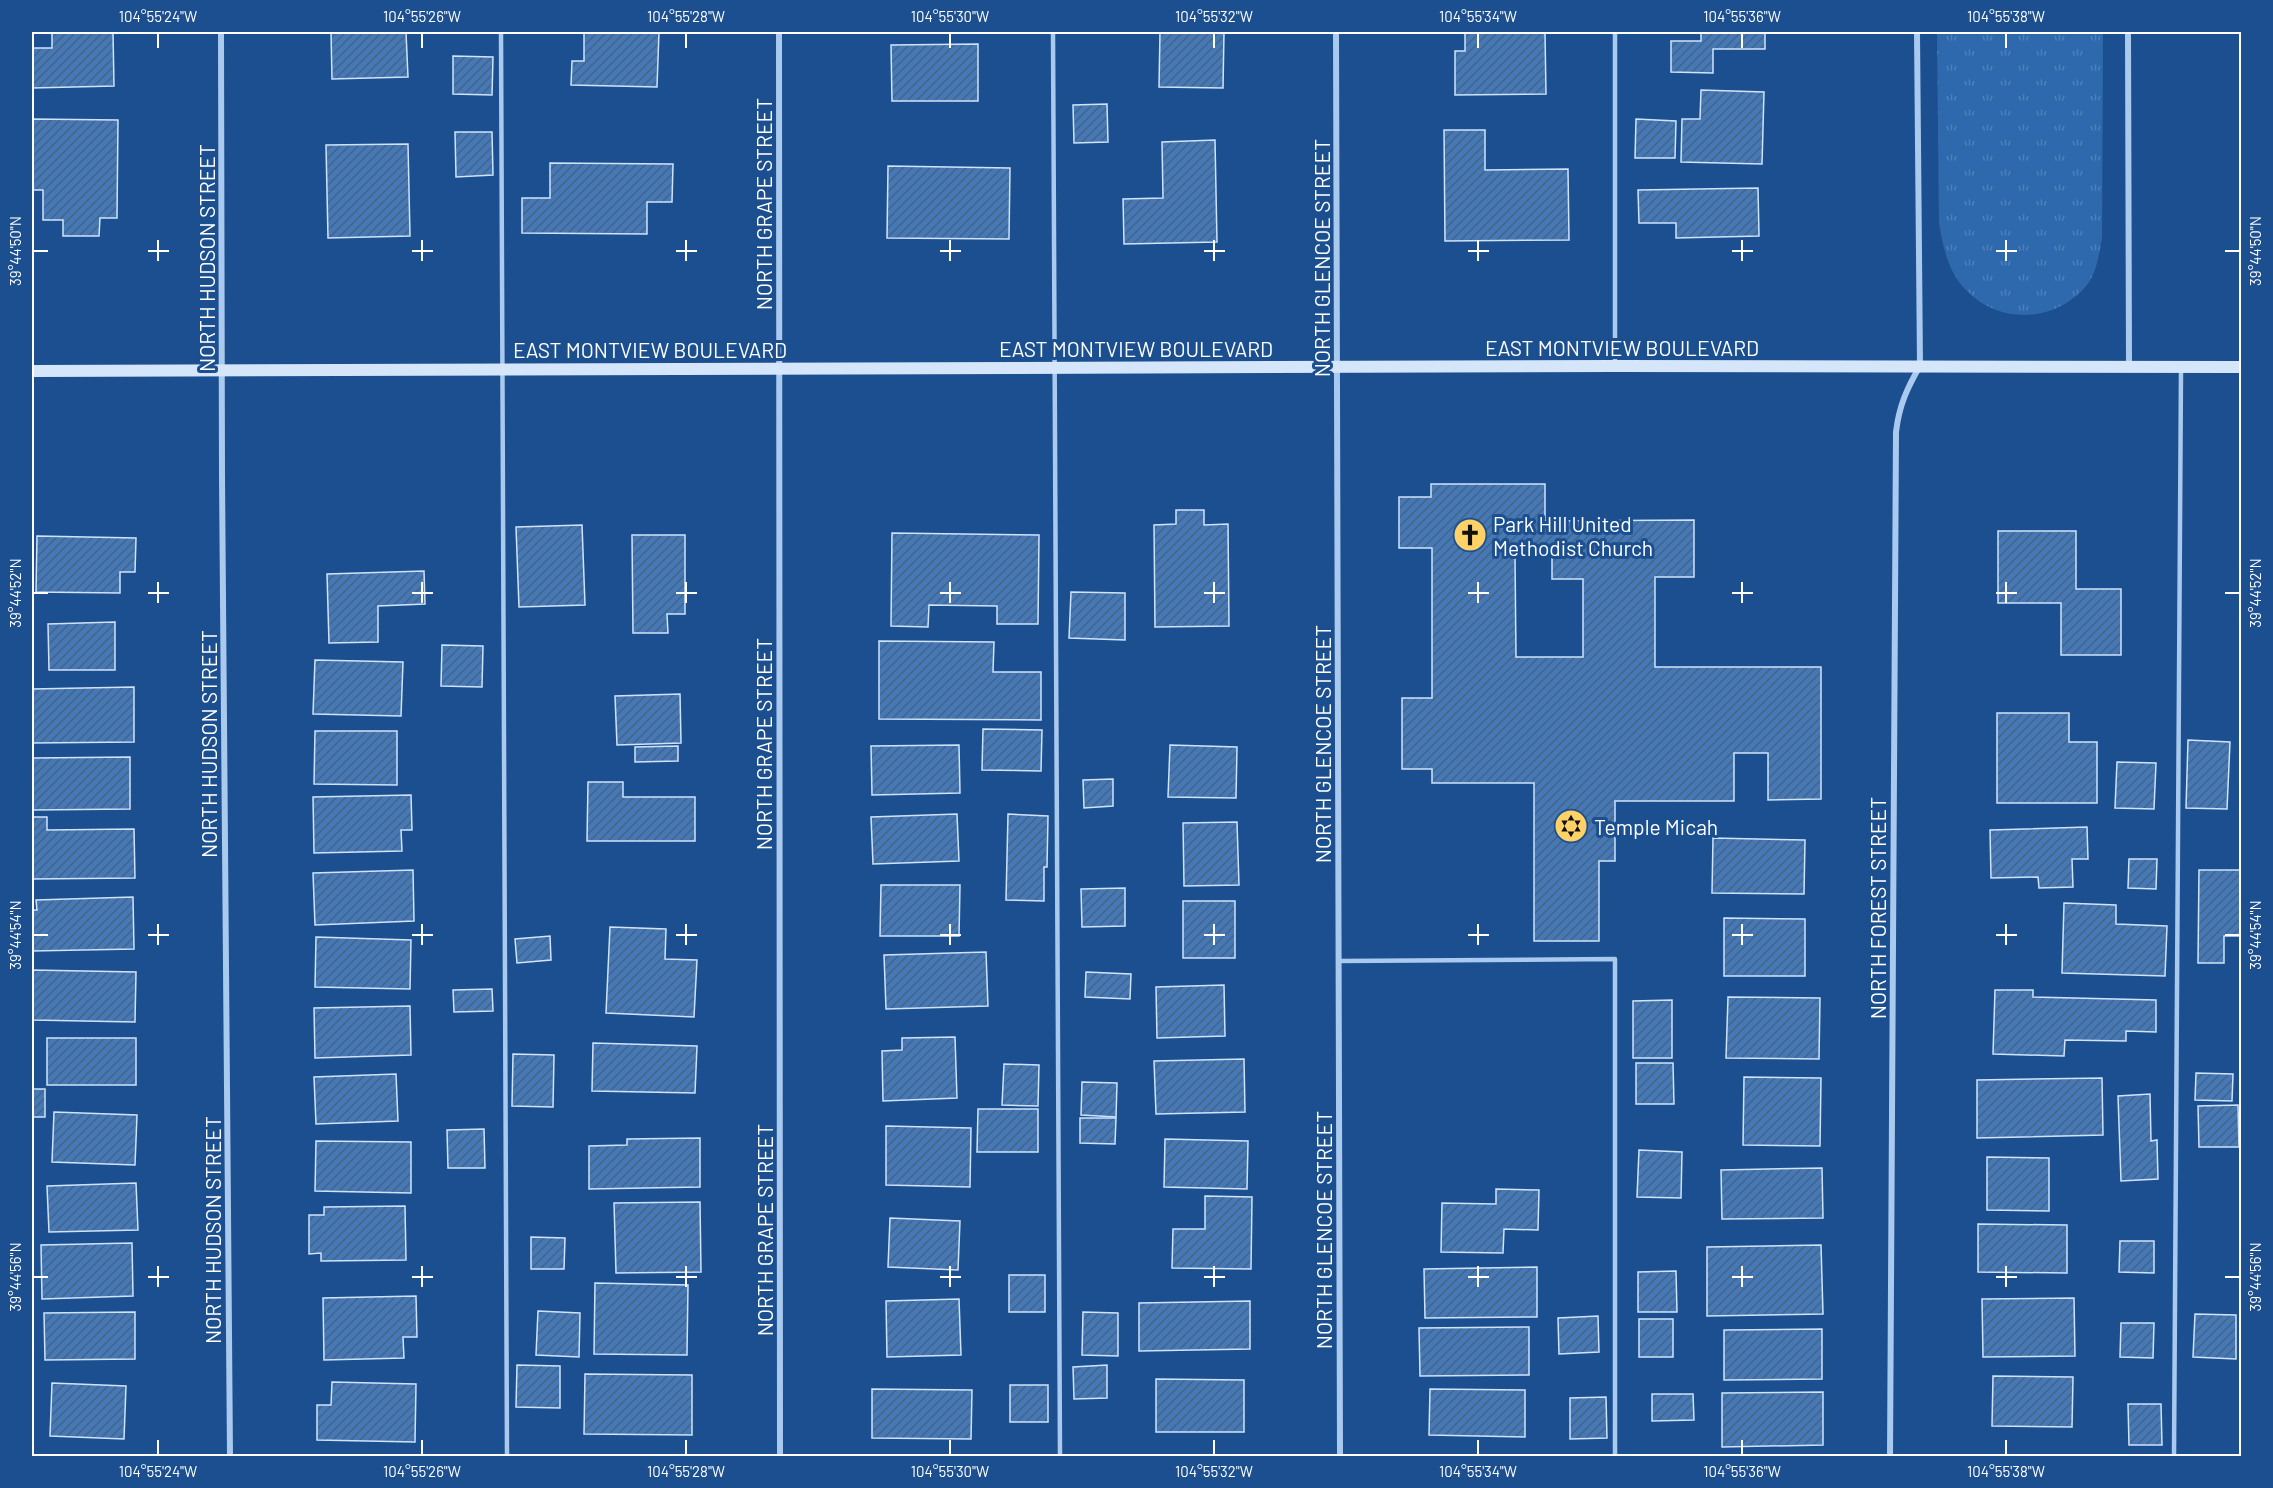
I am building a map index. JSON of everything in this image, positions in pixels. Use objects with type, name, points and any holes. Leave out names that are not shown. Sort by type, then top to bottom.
[{"type":"street","name":"NORTH HUDSON STREET","points":[[221,32],[230,1456]]},
{"type":"street","name":"NORTH GRAPE STREET","points":[[779,32],[780,1456]]},
{"type":"street","name":"NORTH GLENCOE STREET","points":[[1336,32],[1340,1456]]},
{"type":"street","points":[[1917,32],[1920,366]]},
{"type":"street","points":[[2128,32],[2129,366]]},
{"type":"street","name":"EAST MONTVIEW BOULEVARD","points":[[32,371],[1615,366],[2241,367]]},
{"type":"street","name":"NORTH FOREST STREET","points":[[1890,1456],[1896,432],[1904,394],[1920,366]]},
{"type":"lane","points":[[501,32],[507,1456]]},
{"type":"lane","points":[[1053,32],[1060,1456]]},
{"type":"lane","points":[[1615,32],[1615,366]]},
{"type":"lane","points":[[2174,1456],[2181,367]]},
{"type":"lane","points":[[1339,962],[1615,959],[1615,1456]]},
{"type":"green space","points":[[1937,32],[2103,32],[2102,238],[2097,263],[2087,285],[2074,298],[2060,307],[2044,313],[2027,315],[2011,314],[1994,309],[1979,301],[1966,290],[1951,267],[1939,223]]},
{"type":"building","points":[[52,32],[113,32],[114,86],[32,88],[32,48],[52,48]]},
{"type":"building","points":[[331,32],[406,32],[408,77],[332,79]]},
{"type":"building","points":[[584,32],[659,32],[657,87],[571,85],[572,61],[584,61]]},
{"type":"building","points":[[1160,32],[1224,32],[1223,88],[1159,87]]},
{"type":"building","points":[[1465,32],[1545,32],[1546,94],[1455,95],[1455,51],[1465,51]]},
{"type":"building","points":[[1701,32],[1765,32],[1765,49],[1713,49],[1713,73],[1671,72],[1671,41],[1701,41]]},
{"type":"building","points":[[978,44],[978,101],[892,101],[891,45]]},
{"type":"building","points":[[453,56],[493,57],[492,95],[453,94]]},
{"type":"building","points":[[1701,90],[1764,92],[1762,164],[1681,162],[1682,119],[1700,119]]},
{"type":"building","points":[[1107,104],[1108,142],[1074,143],[1073,105]]},
{"type":"building","points":[[32,119],[118,120],[117,218],[100,218],[99,236],[63,236],[63,220],[43,220],[43,190],[32,190]]},
{"type":"building","points":[[1636,119],[1676,121],[1675,158],[1635,158]]},
{"type":"building","points":[[1444,130],[1485,130],[1485,170],[1568,169],[1569,240],[1445,241]]},
{"type":"building","points":[[455,132],[492,132],[493,175],[456,177]]},
{"type":"building","points":[[1215,140],[1217,242],[1124,244],[1123,199],[1163,198],[1162,142]]},
{"type":"building","points":[[408,144],[410,236],[328,238],[326,145]]},
{"type":"building","points":[[550,163],[673,164],[672,202],[647,202],[647,234],[522,233],[522,198],[550,198]]},
{"type":"building","points":[[888,166],[1010,168],[1009,239],[887,238]]},
{"type":"building","points":[[1758,188],[1759,236],[1676,238],[1676,223],[1639,223],[1638,190]]},
{"type":"building","points":[[1431,484],[1545,484],[1545,521],[1694,520],[1694,577],[1655,577],[1655,667],[1821,667],[1821,799],[1768,800],[1768,753],[1734,753],[1734,801],[1615,801],[1615,861],[1599,861],[1599,941],[1534,941],[1534,783],[1432,783],[1432,769],[1402,769],[1402,698],[1432,698],[1432,548],[1399,548],[1399,497],[1431,497]],"holes":[[[1552,554],[1552,579],[1583,579],[1583,657],[1516,657],[1515,555]]]},
{"type":"building","points":[[1176,510],[1204,510],[1204,525],[1228,524],[1229,626],[1155,627],[1154,525],[1176,524]]},
{"type":"building","points":[[582,525],[585,605],[519,607],[516,527]]},
{"type":"building","points":[[1998,531],[2076,531],[2076,589],[2121,589],[2121,655],[2061,655],[2061,603],[1998,603]]},
{"type":"building","points":[[892,533],[1039,535],[1038,624],[997,624],[997,606],[929,605],[928,627],[891,626]]},
{"type":"building","points":[[632,535],[685,535],[685,614],[667,614],[668,633],[633,633]]},
{"type":"building","points":[[37,536],[136,538],[135,572],[120,572],[120,593],[36,592]]},
{"type":"building","points":[[424,571],[425,604],[378,606],[378,642],[329,643],[327,574]]},
{"type":"building","points":[[1071,592],[1125,593],[1125,640],[1069,638]]},
{"type":"building","points":[[115,622],[115,670],[49,670],[48,624]]},
{"type":"building","points":[[879,641],[994,642],[993,672],[1041,672],[1041,720],[879,719]]},
{"type":"building","points":[[442,645],[483,646],[482,687],[441,686]]},
{"type":"building","points":[[315,660],[403,662],[401,716],[313,714]]},
{"type":"building","points":[[134,687],[134,742],[32,743],[32,689]]},
{"type":"building","points":[[680,694],[681,743],[617,745],[615,696]]},
{"type":"building","points":[[1997,713],[2069,713],[2069,742],[2097,742],[2097,803],[1997,803]]},
{"type":"building","points":[[983,729],[1042,730],[1041,771],[982,770]]},
{"type":"building","points":[[315,731],[397,731],[397,785],[314,784]]},
{"type":"building","points":[[2188,740],[2230,742],[2227,809],[2186,808]]},
{"type":"building","points":[[959,745],[960,793],[872,795],[871,746]]},
{"type":"building","points":[[1170,745],[1237,747],[1236,798],[1168,797]]},
{"type":"building","points":[[678,746],[678,761],[635,762],[635,747]]},
{"type":"building","points":[[130,757],[130,809],[33,810],[33,758]]},
{"type":"building","points":[[2117,762],[2156,763],[2154,809],[2115,808]]},
{"type":"building","points":[[1113,779],[1113,806],[1084,808],[1083,780]]},
{"type":"building","points":[[588,782],[623,782],[623,797],[695,797],[695,841],[587,841]]},
{"type":"building","points":[[411,795],[412,830],[401,830],[402,851],[314,853],[313,797]]},
{"type":"building","points":[[957,814],[959,861],[873,864],[871,817]]},
{"type":"building","points":[[1008,814],[1048,816],[1044,901],[1006,900]]},
{"type":"building","points":[[32,817],[47,817],[47,830],[134,829],[135,878],[32,879]]},
{"type":"building","points":[[1237,822],[1239,885],[1184,886],[1183,823]]},
{"type":"building","points":[[2087,827],[2088,859],[2072,859],[2073,887],[2039,888],[2038,877],[1991,878],[1990,830]]},
{"type":"building","points":[[1713,838],[1805,840],[1804,894],[1712,893]]},
{"type":"building","points":[[2129,859],[2157,859],[2156,889],[2128,888]]},
{"type":"building","points":[[413,870],[414,921],[315,925],[313,873]]},
{"type":"building","points":[[2199,870],[2242,870],[2242,936],[2224,936],[2224,963],[2198,963]]},
{"type":"building","points":[[881,885],[960,885],[959,936],[880,936]]},
{"type":"building","points":[[1125,888],[1125,926],[1082,927],[1081,889]]},
{"type":"building","points":[[133,897],[134,949],[32,951],[32,910],[37,910],[36,900]]},
{"type":"building","points":[[1183,901],[1235,901],[1235,958],[1183,958]]},
{"type":"building","points":[[2064,903],[2116,905],[2116,924],[2167,926],[2165,976],[2062,973]]},
{"type":"building","points":[[1724,918],[1805,919],[1805,976],[1724,976]]},
{"type":"building","points":[[610,927],[666,929],[665,959],[697,960],[694,1017],[606,1013]]},
{"type":"building","points":[[550,936],[551,960],[517,963],[515,939]]},
{"type":"building","points":[[316,937],[411,940],[410,989],[315,987]]},
{"type":"building","points":[[986,952],[988,1006],[886,1009],[884,955]]},
{"type":"building","points":[[32,970],[136,972],[135,1022],[32,1020]]},
{"type":"building","points":[[1086,972],[1131,974],[1130,999],[1085,997]]},
{"type":"building","points":[[1224,985],[1225,1036],[1157,1038],[1156,987]]},
{"type":"building","points":[[492,989],[493,1011],[454,1012],[453,990]]},
{"type":"building","points":[[1995,990],[2033,990],[2033,997],[2156,1000],[2156,1032],[2126,1031],[2126,1041],[2065,1040],[2064,1056],[1993,1054]]},
{"type":"building","points":[[1728,997],[1820,998],[1819,1059],[1726,1058]]},
{"type":"building","points":[[1672,1000],[1672,1058],[1633,1058],[1633,1001]]},
{"type":"building","points":[[410,1006],[411,1055],[315,1058],[314,1008]]},
{"type":"building","points":[[955,1037],[957,1098],[883,1101],[882,1051],[902,1050],[902,1038]]},
{"type":"building","points":[[47,1038],[136,1038],[136,1085],[47,1085]]},
{"type":"building","points":[[593,1043],[697,1046],[695,1093],[592,1091]]},
{"type":"building","points":[[513,1054],[554,1055],[553,1107],[512,1106]]},
{"type":"building","points":[[1244,1059],[1245,1112],[1156,1114],[1154,1061]]},
{"type":"building","points":[[1636,1063],[1673,1063],[1674,1104],[1636,1104]]},
{"type":"building","points":[[1004,1064],[1039,1065],[1038,1106],[1002,1105]]},
{"type":"building","points":[[2196,1073],[2233,1074],[2232,1101],[2195,1100]]},
{"type":"building","points":[[396,1074],[398,1121],[316,1124],[314,1077]]},
{"type":"building","points":[[1744,1077],[1821,1078],[1820,1146],[1743,1145]]},
{"type":"building","points":[[2102,1078],[2103,1135],[1977,1138],[1977,1080]]},
{"type":"building","points":[[1082,1082],[1117,1083],[1116,1117],[1081,1115]]},
{"type":"building","points":[[32,1089],[45,1089],[45,1117],[32,1117]]},
{"type":"building","points":[[2150,1094],[2151,1141],[2157,1140],[2158,1179],[2121,1181],[2118,1096]]},
{"type":"building","points":[[2238,1105],[2239,1147],[2199,1147],[2198,1106]]},
{"type":"building","points":[[978,1109],[1038,1109],[1038,1152],[977,1152]]},
{"type":"building","points":[[54,1112],[137,1115],[135,1165],[52,1162]]},
{"type":"building","points":[[1080,1118],[1116,1118],[1115,1144],[1080,1143]]},
{"type":"building","points":[[886,1126],[971,1128],[970,1187],[886,1185]]},
{"type":"building","points":[[484,1129],[485,1168],[448,1168],[447,1130]]},
{"type":"building","points":[[700,1138],[700,1187],[589,1189],[589,1146],[627,1145],[627,1139]]},
{"type":"building","points":[[1165,1139],[1248,1141],[1247,1189],[1164,1187]]},
{"type":"building","points":[[316,1141],[411,1142],[411,1193],[315,1191]]},
{"type":"building","points":[[1639,1150],[1682,1152],[1681,1198],[1637,1197]]},
{"type":"building","points":[[1987,1157],[2049,1158],[2049,1211],[1987,1210]]},
{"type":"building","points":[[1822,1168],[1823,1218],[1722,1219],[1721,1170]]},
{"type":"building","points":[[136,1183],[138,1230],[49,1232],[47,1186]]},
{"type":"building","points":[[1496,1189],[1539,1190],[1538,1230],[1504,1229],[1503,1253],[1441,1252],[1442,1203],[1496,1204]]},
{"type":"building","points":[[1205,1196],[1252,1197],[1251,1269],[1172,1268],[1173,1229],[1205,1229]]},
{"type":"building","points":[[700,1202],[701,1272],[616,1273],[614,1203]]},
{"type":"building","points":[[405,1206],[406,1260],[321,1261],[321,1253],[309,1254],[309,1215],[324,1215],[324,1207]]},
{"type":"building","points":[[890,1218],[960,1221],[958,1270],[888,1267]]},
{"type":"building","points":[[1978,1224],[2067,1225],[2067,1273],[1978,1272]]},
{"type":"building","points":[[531,1237],[565,1238],[564,1269],[531,1269]]},
{"type":"building","points":[[2120,1241],[2154,1241],[2154,1273],[2119,1272]]},
{"type":"building","points":[[132,1243],[133,1296],[42,1299],[41,1245]]},
{"type":"building","points":[[1821,1245],[1823,1314],[1707,1316],[1707,1247]]},
{"type":"building","points":[[1537,1267],[1537,1317],[1425,1318],[1424,1269]]},
{"type":"building","points":[[1676,1271],[1677,1312],[1638,1312],[1638,1272]]},
{"type":"building","points":[[1009,1275],[1045,1275],[1045,1312],[1009,1312]]},
{"type":"building","points":[[595,1283],[688,1285],[687,1355],[594,1354]]},
{"type":"building","points":[[416,1296],[417,1337],[403,1337],[404,1358],[324,1360],[323,1298]]},
{"type":"building","points":[[2074,1298],[2075,1356],[1983,1357],[1982,1299]]},
{"type":"building","points":[[959,1299],[961,1355],[887,1357],[886,1301]]},
{"type":"building","points":[[1250,1301],[1250,1349],[1139,1351],[1139,1303]]},
{"type":"building","points":[[538,1311],[580,1313],[579,1357],[536,1355]]},
{"type":"building","points":[[135,1312],[135,1359],[45,1360],[44,1313]]},
{"type":"building","points":[[1083,1312],[1118,1313],[1118,1356],[1082,1355]]},
{"type":"building","points":[[2195,1314],[2236,1315],[2236,1359],[2193,1357]]},
{"type":"building","points":[[1598,1316],[1599,1352],[1559,1354],[1558,1318]]},
{"type":"building","points":[[1639,1319],[1673,1319],[1673,1357],[1639,1357]]},
{"type":"building","points":[[2121,1323],[2154,1323],[2153,1358],[2120,1357]]},
{"type":"building","points":[[1529,1327],[1529,1375],[1420,1376],[1419,1328]]},
{"type":"building","points":[[1822,1329],[1822,1379],[1724,1380],[1724,1330]]},
{"type":"building","points":[[517,1365],[560,1366],[560,1408],[516,1407]]},
{"type":"building","points":[[1107,1365],[1107,1398],[1074,1399],[1073,1367]]},
{"type":"building","points":[[585,1374],[692,1375],[692,1435],[584,1434]]},
{"type":"building","points":[[1993,1376],[2073,1377],[2072,1427],[1992,1426]]},
{"type":"building","points":[[1156,1379],[1244,1380],[1244,1432],[1156,1432]]},
{"type":"building","points":[[332,1382],[416,1384],[415,1442],[317,1440],[317,1405],[331,1405]]},
{"type":"building","points":[[52,1383],[126,1386],[124,1439],[50,1436]]},
{"type":"building","points":[[1010,1385],[1048,1385],[1048,1422],[1010,1422]]},
{"type":"building","points":[[872,1389],[972,1390],[971,1439],[872,1438]]},
{"type":"building","points":[[1430,1389],[1525,1390],[1525,1437],[1429,1435]]},
{"type":"building","points":[[1823,1392],[1823,1445],[1722,1447],[1722,1393]]},
{"type":"building","points":[[1652,1394],[1693,1394],[1694,1420],[1652,1421]]},
{"type":"building","points":[[1606,1397],[1607,1438],[1570,1439],[1570,1398]]},
{"type":"building","points":[[2128,1404],[2161,1404],[2162,1445],[2129,1445]]},
{"type":"place","name":"Park Hill United Methodist Church","points":[[1470,535]]},
{"type":"place","name":"Temple Micah","points":[[1571,826]]}]
